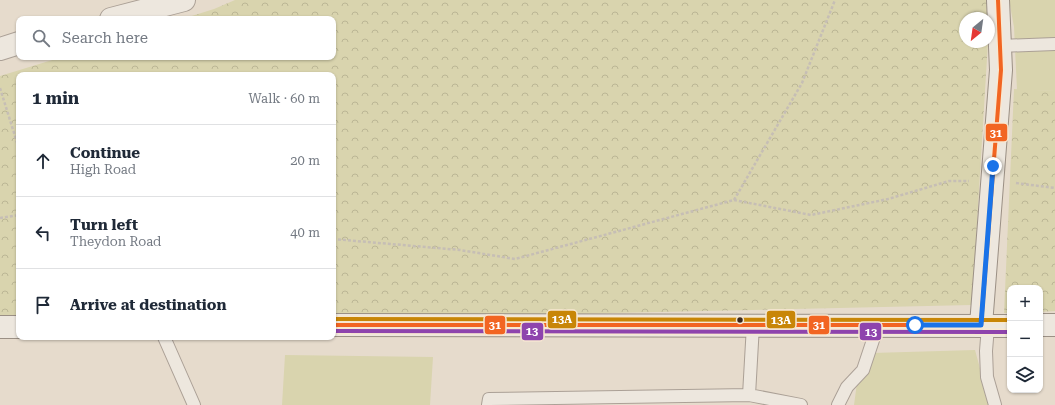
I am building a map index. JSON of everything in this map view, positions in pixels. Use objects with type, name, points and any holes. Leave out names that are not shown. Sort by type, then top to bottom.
[{"type":"main road","points":[[123,16],[184,0]]},
{"type":"main road","points":[[985,326],[992,181],[1001,70],[998,0]]},
{"type":"main road","points":[[0,49],[16,44]]},
{"type":"main road","points":[[336,325],[1007,326]]},
{"type":"main road","points":[[1043,325],[1055,325]]},
{"type":"main road","points":[[0,327],[16,327]]},
{"type":"lane","points":[[1000,46],[1055,44]]},
{"type":"lane","points":[[749,394],[754,325]]},
{"type":"lane","points":[[838,405],[847,387],[863,370],[878,325]]},
{"type":"lane","points":[[985,326],[987,377],[996,405]]},
{"type":"lane","points":[[165,340],[194,405]]},
{"type":"lane","points":[[488,405],[489,400],[687,400],[749,394],[802,405]]},
{"type":"path","points":[[734,200],[802,83],[835,0]]},
{"type":"path","points":[[0,88],[16,139]]},
{"type":"path","points":[[336,239],[460,250],[515,260],[734,200],[811,215],[888,199],[949,181],[992,181],[1055,188]]},
{"type":"path","points":[[0,218],[16,215]]},
{"type":"green space","points":[[235,0],[986,0],[989,12],[959,12],[959,48],[988,48],[972,305],[435,317],[336,317],[336,72],[16,72],[16,315],[0,315],[0,76],[52,60],[336,60],[336,16],[192,16]]},
{"type":"green space","points":[[1009,0],[1055,0],[1055,91],[1017,90],[1014,27]]},
{"type":"green space","points":[[1014,89],[1055,91],[1055,311],[1043,312],[1043,285],[1007,285],[1007,313],[1004,313]]},
{"type":"green space","points":[[975,350],[990,405],[854,405],[857,383],[872,353]]},
{"type":"green space","points":[[285,355],[433,357],[430,405],[282,405]]},
{"type":"transit line","name":"31","points":[[981,325],[1001,70],[998,0]]},
{"type":"transit line","name":"13A","points":[[336,319],[1007,320]]},
{"type":"transit line","name":"31","points":[[336,325],[981,325]]},
{"type":"transit line","name":"13","points":[[336,331],[1007,332]]},
{"type":"route","points":[[915,325],[981,325],[993,166]]}]
